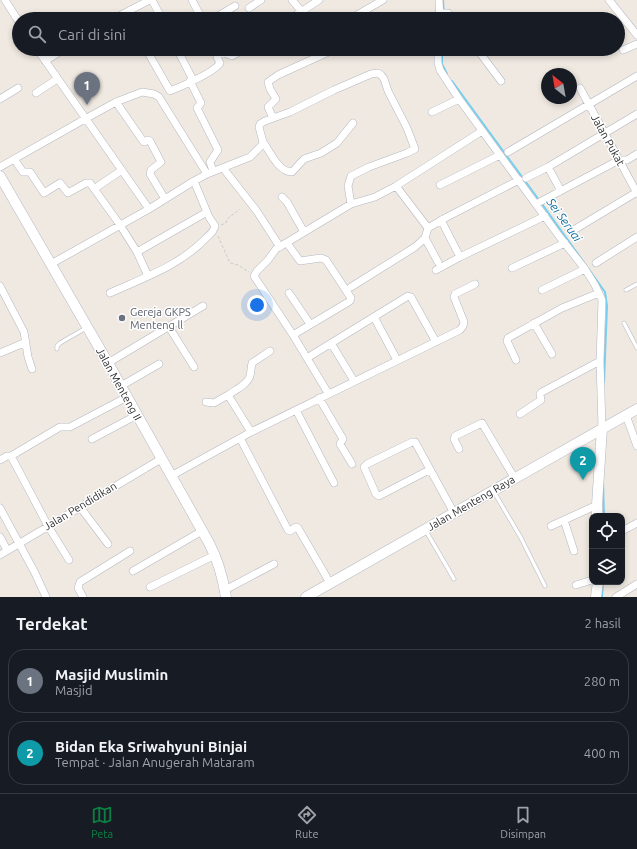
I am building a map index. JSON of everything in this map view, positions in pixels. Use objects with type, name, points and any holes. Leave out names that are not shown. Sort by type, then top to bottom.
[{"type":"street","points":[[5,0],[13,12]]},
{"type":"street","points":[[132,12],[151,0],[158,12]]},
{"type":"street","points":[[192,0],[198,12]]},
{"type":"street","points":[[249,8],[261,0]]},
{"type":"street","points":[[292,0],[302,11],[319,0]]},
{"type":"street","points":[[362,12],[383,0]]},
{"type":"street","points":[[439,0],[442,12]]},
{"type":"street","points":[[609,0],[619,12]]},
{"type":"street","points":[[225,12],[235,6]]},
{"type":"street","points":[[625,20],[637,35]]},
{"type":"street","points":[[625,50],[637,44]]},
{"type":"street","points":[[42,56],[149,209]]},
{"type":"street","points":[[45,61],[53,56]]},
{"type":"street","points":[[150,56],[170,91]]},
{"type":"street","points":[[180,56],[201,103],[197,108],[218,150],[210,162],[210,173]]},
{"type":"street","points":[[159,97],[191,80],[206,74],[218,66],[220,62],[218,56]]},
{"type":"street","points":[[274,118],[268,107],[276,99],[268,82],[278,75],[318,56]]},
{"type":"street","points":[[438,56],[440,70],[459,99],[519,180],[539,203],[545,216],[585,270],[602,300],[600,361],[602,428],[597,513]]},
{"type":"street","points":[[482,56],[501,81]]},
{"type":"street","points":[[351,204],[348,186],[351,176],[362,170],[415,149],[407,128],[382,75],[375,73],[371,74],[334,90],[290,112],[263,122],[259,127],[263,142],[280,165],[286,171],[292,172],[304,159],[321,153],[338,143],[354,123]]},
{"type":"street","points":[[508,152],[637,76]]},
{"type":"street","points":[[36,93],[57,79]]},
{"type":"street","points":[[0,99],[18,88]]},
{"type":"street","name":"Jalan Pukat","points":[[580,88],[637,192]]},
{"type":"street","points":[[0,167],[116,102],[142,92],[154,94],[159,97],[210,173]]},
{"type":"street","points":[[432,112],[459,99]]},
{"type":"street","points":[[116,102],[143,141],[150,141],[161,162],[150,170],[150,174],[165,199]]},
{"type":"street","points":[[526,178],[548,167],[637,114]]},
{"type":"street","points":[[328,393],[293,335],[254,276],[273,253],[304,232],[351,204],[375,198],[482,131]]},
{"type":"street","points":[[51,264],[149,209],[194,181],[250,157],[259,149],[263,142]]},
{"type":"street","points":[[539,203],[619,160],[627,160],[637,154]]},
{"type":"street","points":[[440,185],[500,155]]},
{"type":"street","points":[[14,159],[23,172],[30,172],[44,193],[60,183],[68,194],[87,182],[90,183],[137,252],[148,276]]},
{"type":"street","points":[[548,167],[561,191]]},
{"type":"street","points":[[223,168],[284,245],[300,261],[321,258],[328,261],[350,298],[350,301],[293,335]]},
{"type":"street","points":[[94,189],[122,170]]},
{"type":"street","name":"Jalan Menteng II","points":[[0,176],[108,363],[215,555],[225,594]]},
{"type":"street","points":[[351,287],[415,247],[425,238],[428,228],[519,180]]},
{"type":"street","points":[[110,293],[148,276],[192,251],[214,229],[194,181]]},
{"type":"street","points":[[396,186],[428,228]]},
{"type":"street","points":[[572,231],[637,192]]},
{"type":"street","points":[[282,197],[287,202],[304,232]]},
{"type":"street","points":[[137,252],[207,212]]},
{"type":"street","points":[[436,270],[460,256],[545,216]]},
{"type":"street","points":[[441,220],[460,256]]},
{"type":"street","points":[[596,263],[637,237]]},
{"type":"street","points":[[425,238],[438,262]]},
{"type":"street","points":[[512,268],[565,243]]},
{"type":"street","points":[[542,290],[585,270]]},
{"type":"street","points":[[171,476],[251,432],[328,393],[460,330],[464,322],[454,297],[455,294],[475,284]]},
{"type":"street","points":[[0,286],[24,332],[28,358],[32,369]]},
{"type":"street","points":[[288,293],[310,324]]},
{"type":"street","points":[[516,360],[507,339],[573,303],[599,293]]},
{"type":"street","points":[[307,358],[409,296],[436,342]]},
{"type":"street","points":[[108,363],[203,306]]},
{"type":"street","points":[[374,317],[398,360]]},
{"type":"street","points":[[534,323],[552,354]]},
{"type":"street","points":[[169,327],[194,367]]},
{"type":"street","points":[[0,353],[12,346],[26,342]]},
{"type":"street","points":[[331,343],[354,381]]},
{"type":"street","points":[[206,402],[214,403],[243,385],[248,380],[252,363],[270,351]]},
{"type":"street","points":[[520,414],[541,400],[540,394],[542,392],[600,361]]},
{"type":"street","points":[[121,386],[159,364]]},
{"type":"street","points":[[228,395],[251,432]]},
{"type":"street","points":[[0,460],[7,456],[11,456],[60,427],[70,427],[127,397]]},
{"type":"street","points":[[319,398],[343,439],[340,444],[352,464]]},
{"type":"street","name":"Jalan Menteng Raya","points":[[306,597],[318,593],[330,583],[637,409]]},
{"type":"street","points":[[296,410],[334,483]]},
{"type":"street","points":[[92,438],[137,415]]},
{"type":"street","points":[[626,415],[637,446]]},
{"type":"street","points":[[459,449],[454,439],[455,436],[482,423],[514,479]]},
{"type":"street","points":[[240,438],[288,530],[290,531],[296,527],[298,528],[330,583]]},
{"type":"street","points":[[429,470],[379,496],[376,494],[364,466],[414,442],[418,446],[429,470],[454,513]]},
{"type":"street","points":[[11,456],[48,526],[69,560]]},
{"type":"street","name":"Jalan Pendidikan","points":[[0,555],[161,459]]},
{"type":"street","points":[[551,526],[597,505]]},
{"type":"street","points":[[80,507],[108,544]]},
{"type":"street","points":[[0,508],[46,597]]},
{"type":"street","points":[[564,520],[574,551]]},
{"type":"street","points":[[625,529],[637,523]]},
{"type":"street","points":[[132,571],[202,531]]},
{"type":"street","points":[[0,537],[7,550]]},
{"type":"street","points":[[83,597],[78,588],[80,582],[130,551]]},
{"type":"street","points":[[150,588],[215,555]]},
{"type":"street","points":[[225,594],[274,564]]},
{"type":"street","points":[[576,585],[589,581]]},
{"type":"street","points":[[616,597],[637,584]]},
{"type":"street","points":[[596,597],[598,585]]},
{"type":"lane","points":[[626,290],[637,284]]},
{"type":"lane","points":[[624,323],[637,348]]},
{"type":"lane","points":[[58,349],[58,344],[87,327]]},
{"type":"lane","points":[[494,491],[521,538],[545,586]]},
{"type":"lane","points":[[425,530],[454,579]]},
{"type":"path","points":[[240,209],[227,219],[226,223],[214,229],[230,263],[240,267],[254,276]]},
{"type":"waterway","name":"Sei Seruai","points":[[443,0],[444,12]]},
{"type":"waterway","name":"Sei Seruai","points":[[442,56],[442,64],[447,74]]},
{"type":"waterway","name":"Sei Seruai","points":[[452,81],[539,200]]},
{"type":"waterway","name":"Sei Seruai","points":[[542,204],[605,292],[607,306],[604,382]]},
{"type":"waterway","name":"Sei Seruai","points":[[603,481],[604,513]]},
{"type":"waterway","name":"Sei Seruai","points":[[602,597],[603,585]]},
{"type":"place","name":"Masjid Muslimin","points":[[87,105]]},
{"type":"place","name":"Gereja GKPS Menteng ll","points":[[122,318]]},
{"type":"place","name":"Bidan Eka Sriwahyuni Binjai","points":[[583,480]]}]
